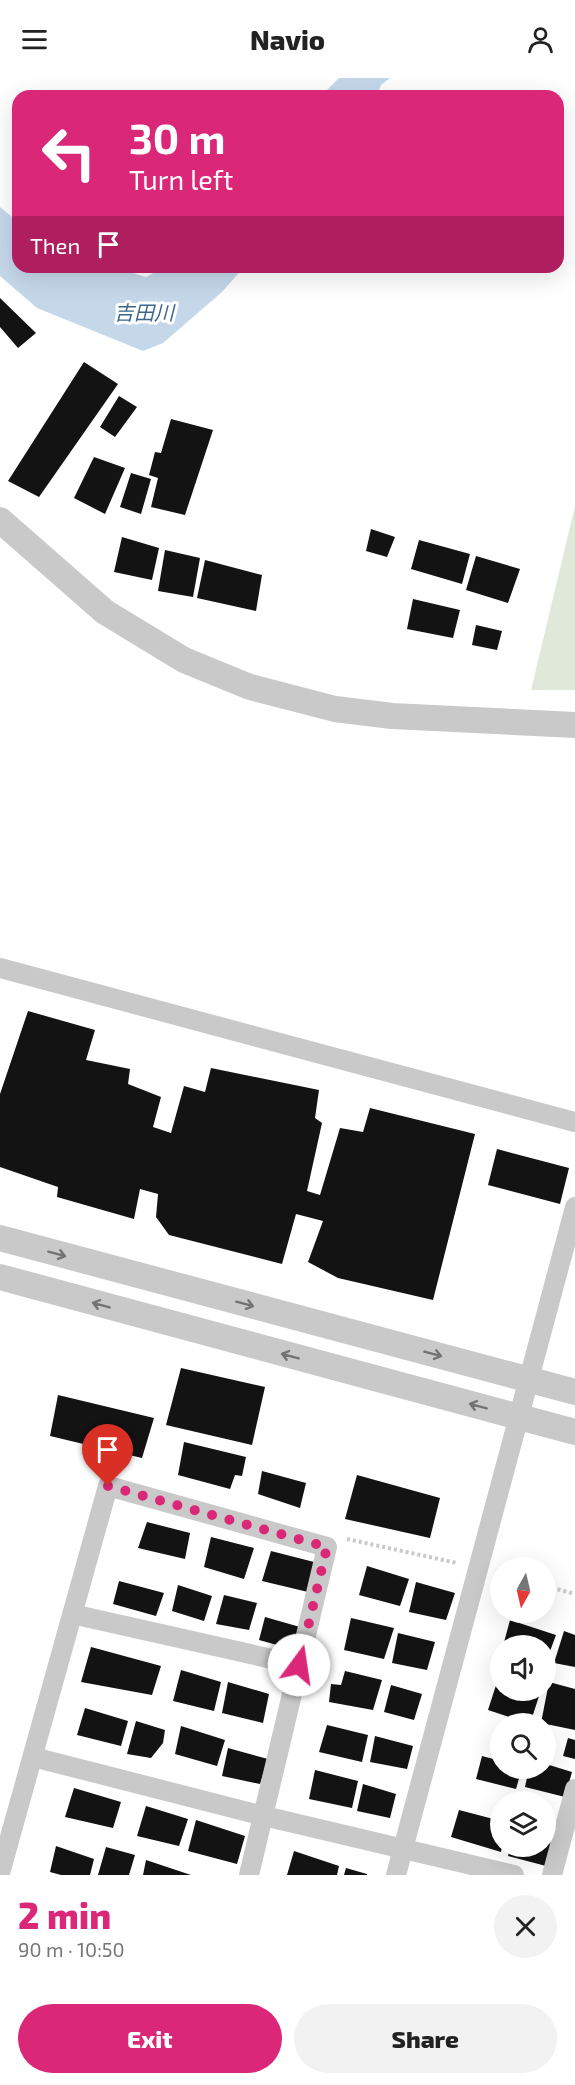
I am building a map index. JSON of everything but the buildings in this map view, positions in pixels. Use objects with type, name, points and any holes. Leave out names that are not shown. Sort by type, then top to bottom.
[{"type":"street","points":[[0,520],[105,612],[184,660],[250,687],[335,709],[392,716],[575,725]]},
{"type":"street","points":[[0,968],[575,1122]]},
{"type":"street","points":[[396,1875],[575,1207]]},
{"type":"street","points":[[0,1238],[575,1392]]},
{"type":"street","points":[[0,1277],[575,1432]]},
{"type":"street","points":[[0,1873],[108,1486],[327,1547],[249,1875]]},
{"type":"street","points":[[72,1614],[299,1665]]},
{"type":"street","points":[[33,1757],[264,1816],[514,1875]]},
{"type":"street","points":[[552,1875],[575,1789]]},
{"type":"path","points":[[327,1547],[349,1538],[466,1565]]},
{"type":"path","points":[[556,1589],[575,1594]]},
{"type":"green space","points":[[575,506],[575,690],[531,690]]},
{"type":"water","points":[[339,78],[390,78],[381,85],[379,90],[327,90]]},
{"type":"water","name":"吉田川","points":[[0,207],[12,217],[12,273],[133,273],[146,277],[153,273],[239,273],[222,292],[163,343],[143,351],[37,308],[0,276]]},
{"type":"route","points":[[108,1486],[327,1547],[299,1665]]}]
